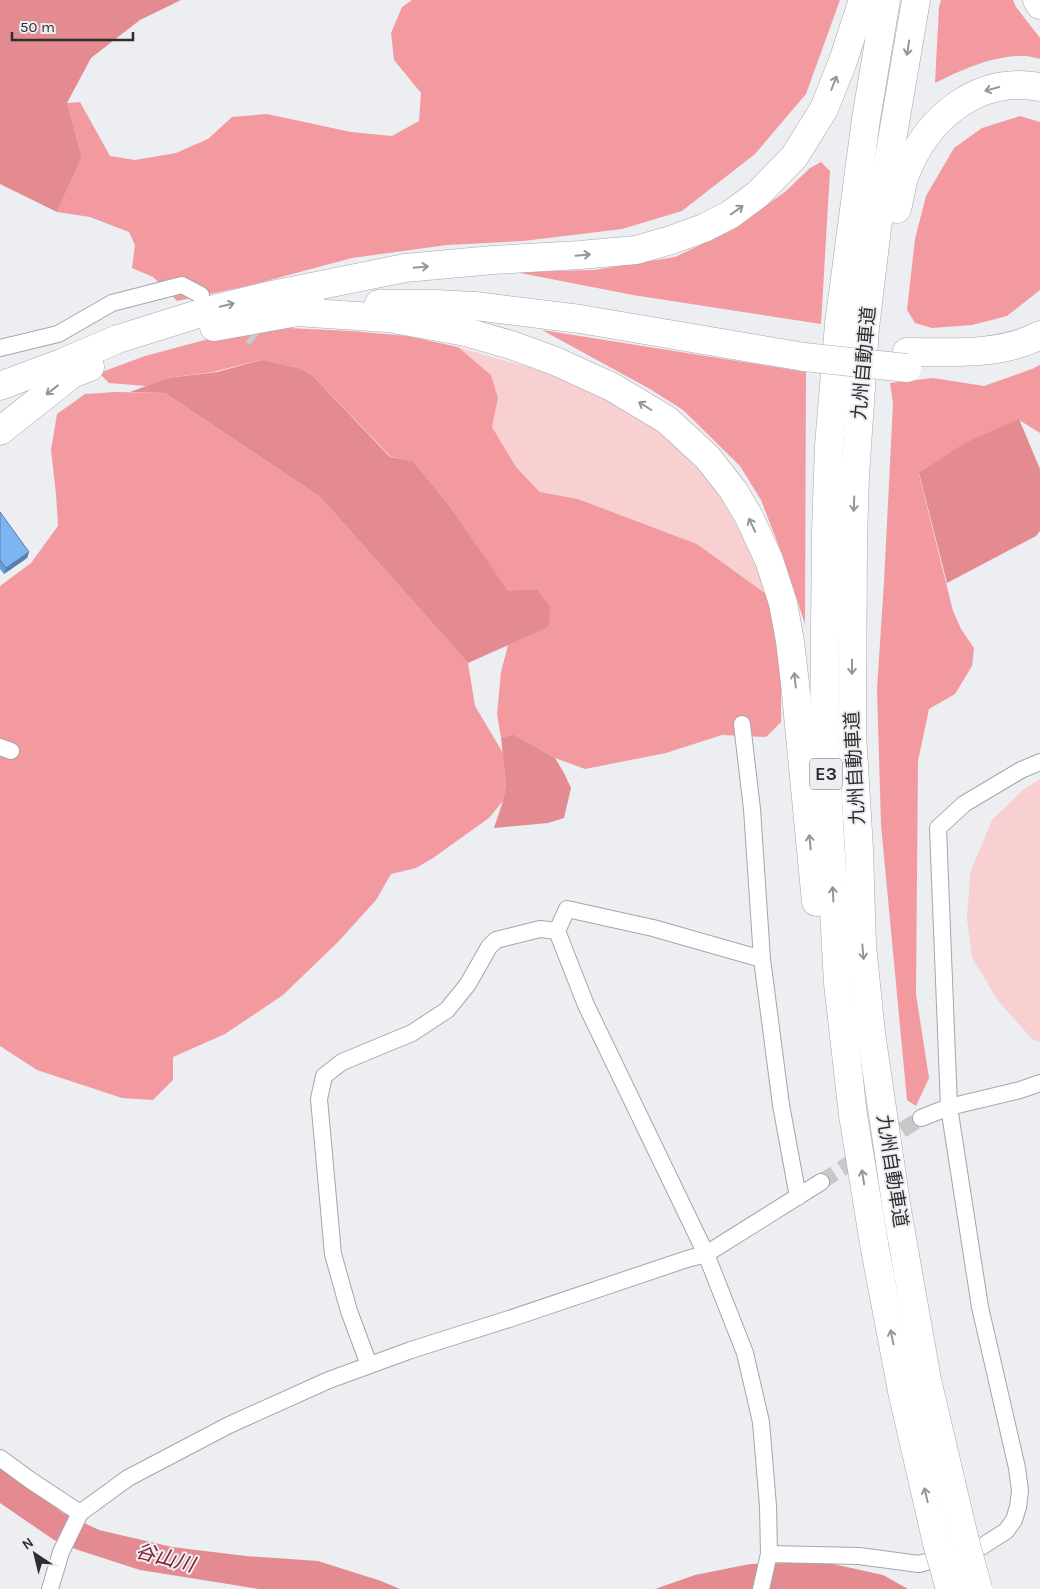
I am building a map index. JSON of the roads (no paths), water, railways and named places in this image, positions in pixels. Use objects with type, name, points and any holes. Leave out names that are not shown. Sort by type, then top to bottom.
[{"type":"highway","points":[[0,386],[118,339],[171,321],[214,308],[267,296],[405,268],[636,250],[704,228],[731,214],[758,194],[794,157],[824,109],[843,61],[863,0]]},
{"type":"highway","name":"九州自動車道","points":[[886,0],[866,119],[839,324],[829,446],[824,728],[838,983],[854,1115],[875,1249],[902,1391],[937,1543],[950,1589]]},
{"type":"highway","name":"九州自動車道","points":[[916,0],[877,228],[866,328],[855,476],[852,733],[859,849],[862,946],[871,1033],[897,1210],[928,1380],[964,1537],[978,1589]]},
{"type":"highway","points":[[1037,0],[1040,5]]},
{"type":"highway","points":[[855,476],[875,393],[893,225],[908,169],[930,129],[949,110],[969,97],[989,89],[1006,86],[1026,84],[1040,87]]},
{"type":"highway","points":[[322,286],[487,291],[574,302],[804,349]]},
{"type":"highway","points":[[0,431],[72,374],[128,352],[180,336],[229,324],[345,303],[475,306],[804,349],[907,360],[952,368],[986,367],[1040,352]]},
{"type":"highway","points":[[296,312],[388,318],[466,332],[556,361],[612,387],[667,420],[708,458],[733,490],[749,517],[769,560],[783,604],[795,684],[819,938],[854,1115]]},
{"type":"highway","points":[[907,360],[1009,346],[1040,335]]},
{"type":"street","points":[[0,348],[58,334],[112,303],[182,285],[202,295]]},
{"type":"street","points":[[742,724],[752,809],[762,959],[782,1104],[798,1197]]},
{"type":"street","points":[[768,1556],[859,1556],[919,1564],[981,1547],[1006,1531],[1014,1520],[1020,1491],[980,1307],[949,1107],[938,828],[964,804],[1021,770],[1040,762]]},
{"type":"street","points":[[761,1589],[768,1556],[768,1506],[762,1422],[745,1353],[706,1254],[586,1005],[557,931],[567,909],[654,928],[762,959]]},
{"type":"street","points":[[369,1365],[349,1311],[333,1254],[320,1099],[324,1076],[342,1062],[412,1033],[447,1010],[468,984],[488,947],[496,940],[540,929],[557,931]]},
{"type":"street","points":[[921,1118],[949,1107],[1020,1090],[1040,1083]]},
{"type":"street","points":[[50,1589],[61,1552],[80,1513],[128,1478],[229,1425],[329,1380],[411,1350],[706,1254],[822,1182]]},
{"type":"street","points":[[0,1458],[80,1513]]},
{"type":"water","points":[[0,0],[181,0],[140,20],[91,58],[67,103],[82,157],[57,212],[0,184]]},
{"type":"water","points":[[261,360],[299,368],[312,375],[390,457],[413,461],[449,505],[508,591],[537,589],[550,607],[549,627],[468,663],[320,497],[165,393],[130,392],[167,378],[217,372]]},
{"type":"water","points":[[1019,419],[1040,469],[1040,531],[1036,536],[947,583],[919,473],[965,443]]},
{"type":"water","points":[[513,734],[555,758],[571,788],[564,818],[548,823],[494,828],[503,801],[506,784],[501,738]]},
{"type":"water","name":"谷山川","points":[[0,1465],[63,1513],[99,1530],[172,1547],[246,1556],[318,1561],[400,1589],[259,1589],[140,1570],[78,1550],[54,1540],[0,1503]]},
{"type":"water","points":[[824,1562],[883,1575],[908,1589],[655,1589],[695,1575],[750,1564]]},
{"type":"tunnel","points":[[232,320],[255,339]]},
{"type":"tunnel","points":[[821,1182],[921,1118]]}]
